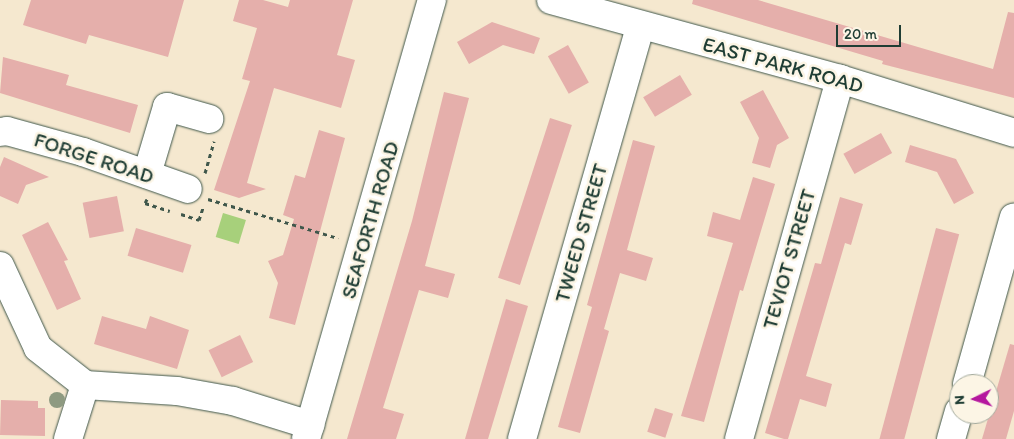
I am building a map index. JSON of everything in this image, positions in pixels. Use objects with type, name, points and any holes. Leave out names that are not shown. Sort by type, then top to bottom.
[{"type":"street","name":"SEAFORTH ROAD","points":[[308,432],[432,0]]},
{"type":"street","name":"EAST PARK ROAD","points":[[551,0],[640,26],[840,79],[1014,134]]},
{"type":"street","name":"TWEED STREET","points":[[522,439],[640,26]]},
{"type":"street","name":"TEVIOT STREET","points":[[739,439],[840,79]]},
{"type":"street","points":[[147,174],[162,132],[167,107],[213,126]]},
{"type":"street","name":"FORGE ROAD","points":[[0,132],[7,131],[83,152],[193,192]]},
{"type":"street","points":[[970,374],[1014,217]]},
{"type":"street","points":[[0,266],[38,348],[85,385],[196,394],[232,401],[308,432]]},
{"type":"street","points":[[68,439],[85,385]]},
{"type":"street","points":[[951,439],[955,424]]},
{"type":"path","points":[[213,126],[193,192],[342,239],[360,256]]},
{"type":"green space","points":[[223,213],[246,220],[239,244],[216,237]]},
{"type":"building","points":[[31,0],[184,0],[168,57],[89,35],[86,44],[23,25]]},
{"type":"building","points":[[239,0],[263,0],[288,7],[290,0],[353,0],[337,55],[355,60],[341,108],[274,88],[247,183],[266,189],[239,198],[214,190],[250,81],[242,79],[257,28],[233,21]]},
{"type":"building","points":[[693,0],[758,0],[993,69],[1008,12],[1014,13],[1014,98],[882,64],[883,61],[692,4]]},
{"type":"building","points":[[492,22],[540,38],[534,54],[503,45],[469,64],[457,42]]},
{"type":"building","points":[[568,45],[589,83],[569,94],[548,56]]},
{"type":"building","points":[[3,57],[69,75],[66,85],[138,105],[130,133],[0,93]]},
{"type":"building","points":[[680,75],[692,95],[655,117],[643,97]]},
{"type":"building","points":[[763,90],[789,138],[777,145],[770,168],[752,163],[759,138],[740,102]]},
{"type":"building","points":[[444,92],[469,98],[425,266],[455,274],[448,298],[419,290],[383,408],[404,414],[396,439],[347,439],[412,221]]},
{"type":"building","points":[[550,118],[572,125],[520,285],[498,278]]},
{"type":"building","points":[[319,130],[345,138],[295,325],[269,318],[278,283],[268,261],[283,255],[294,219],[283,215],[295,175],[305,178]]},
{"type":"building","points":[[881,133],[892,153],[855,174],[843,154]]},
{"type":"building","points":[[633,140],[655,146],[627,250],[653,258],[646,281],[620,273],[604,329],[609,331],[580,433],[558,427],[592,307],[587,305]]},
{"type":"building","points":[[910,145],[956,159],[974,193],[954,204],[937,172],[905,162]]},
{"type":"building","points":[[4,157],[49,177],[26,185],[18,204],[0,196],[0,167]]},
{"type":"building","points":[[753,177],[775,184],[743,291],[740,290],[704,422],[681,416],[733,243],[707,236],[713,212],[740,220]]},
{"type":"building","points":[[117,196],[124,231],[90,238],[83,203]]},
{"type":"building","points":[[840,197],[863,204],[851,245],[845,243],[806,376],[832,384],[826,407],[800,399],[788,439],[784,439],[765,433],[815,263],[821,264]]},
{"type":"building","points":[[48,222],[68,260],[64,261],[81,299],[57,310],[22,235]]},
{"type":"building","points":[[136,228],[191,245],[183,273],[128,256]]},
{"type":"building","points":[[936,228],[959,234],[904,439],[879,439]]},
{"type":"building","points":[[506,299],[528,306],[488,439],[465,439]]},
{"type":"building","points":[[102,316],[146,329],[150,316],[189,330],[177,369],[94,344]]},
{"type":"building","points":[[240,335],[253,362],[222,377],[209,350]]},
{"type":"building","points":[[1010,344],[1014,345],[1014,411],[1006,439],[982,439],[986,424],[999,424],[999,381]]},
{"type":"building","points":[[1,400],[38,401],[38,408],[45,408],[45,436],[0,435]]},
{"type":"building","points":[[655,408],[673,414],[665,438],[647,432]]}]
